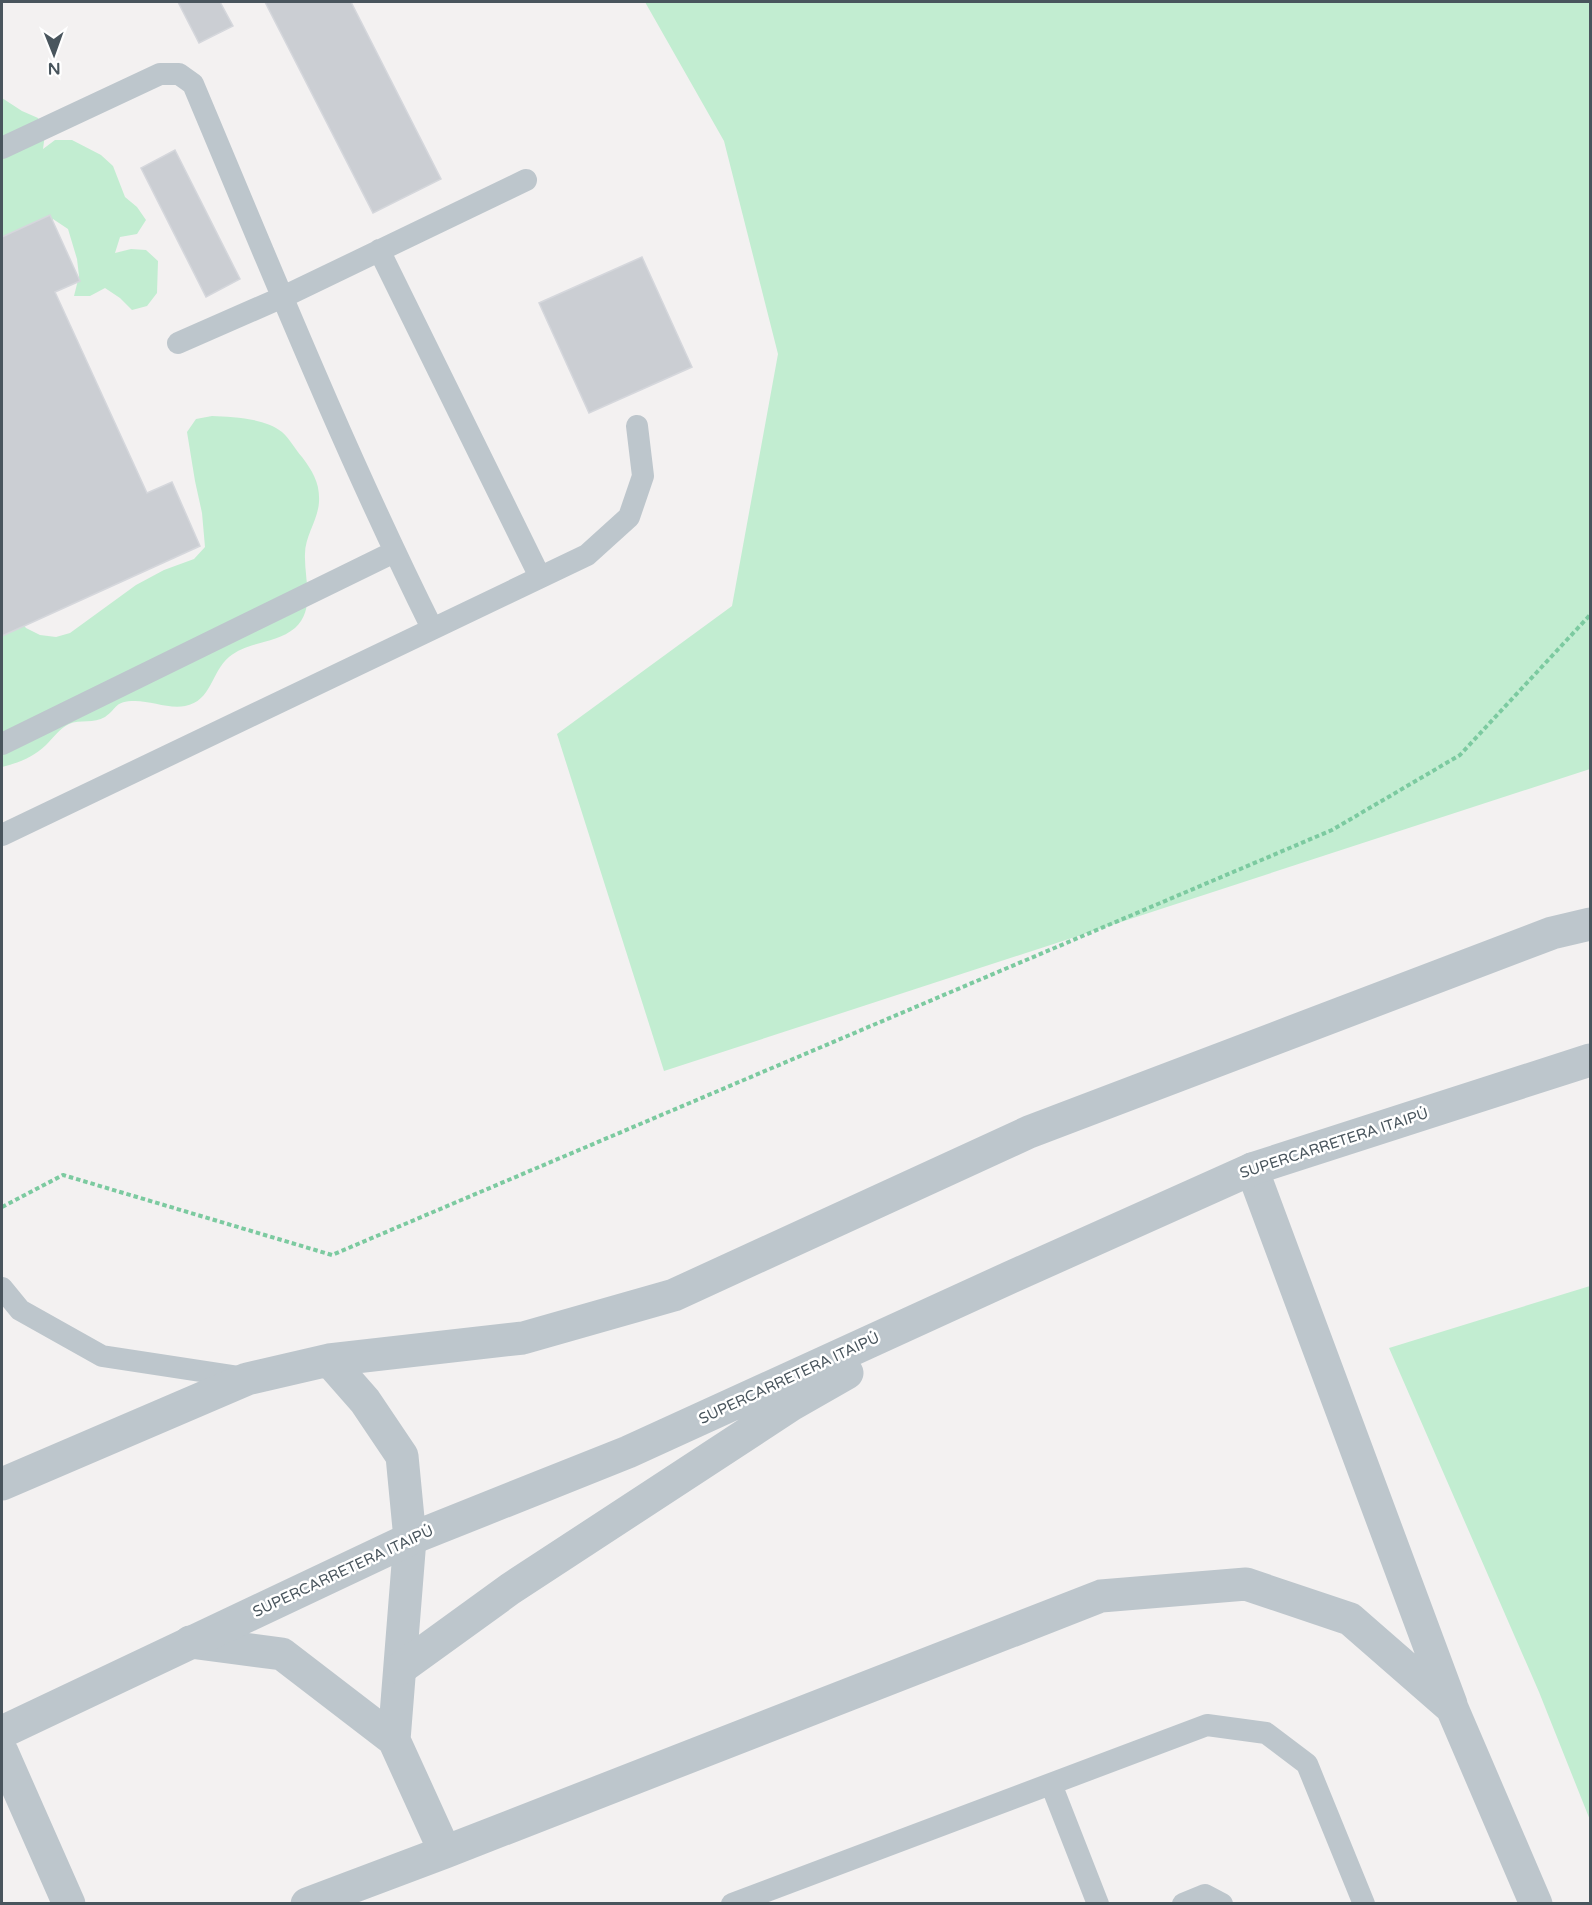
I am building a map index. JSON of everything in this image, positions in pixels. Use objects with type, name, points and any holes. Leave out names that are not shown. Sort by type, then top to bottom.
[{"type":"street","points":[[2,1484],[247,1379],[329,1360],[523,1338],[674,1295],[1029,1132],[1552,933],[1590,924]]},
{"type":"street","name":"SUPERCARRETERA ITAIPÚ","points":[[2,1732],[410,1539],[628,1452],[1252,1169],[1590,1060]]},
{"type":"street","points":[[1252,1169],[1452,1708],[1536,1904]]},
{"type":"street","points":[[401,1668],[510,1589],[792,1405],[1011,1277]]},
{"type":"street","points":[[329,1360],[365,1401],[402,1456],[410,1539],[394,1740]]},
{"type":"street","points":[[307,1904],[1101,1596],[1246,1584],[1350,1619],[1452,1708]]},
{"type":"street","points":[[190,1642],[282,1654],[394,1740],[445,1852]]},
{"type":"street","points":[[2,1752],[69,1904]]},
{"type":"lane","points":[[2,148],[160,74],[179,74],[193,84],[394,552],[432,628]]},
{"type":"lane","points":[[178,343],[283,297],[526,180]]},
{"type":"lane","points":[[380,250],[540,577]]},
{"type":"lane","points":[[2,835],[587,555],[629,517],[643,476],[637,426]]},
{"type":"lane","points":[[2,744],[394,552]]},
{"type":"lane","points":[[2,1288],[20,1310],[102,1356],[247,1379]]},
{"type":"lane","points":[[732,1904],[1207,1725],[1266,1733],[1307,1764],[1364,1904]]},
{"type":"lane","points":[[1051,1784],[1098,1904]]},
{"type":"lane","points":[[1183,1904],[1205,1895],[1222,1904]]},
{"type":"path","points":[[2,1208],[63,1175],[332,1255],[1332,830],[1460,755],[1590,615]]},
{"type":"green space","points":[[645,2],[1590,2],[1590,769],[664,1071],[557,734],[732,606],[778,354],[724,141]]},
{"type":"green space","points":[[2,98],[38,118],[45,134],[43,149],[55,140],[72,140],[101,155],[113,166],[125,197],[137,207],[146,220],[137,234],[120,237],[115,253],[131,249],[146,250],[158,261],[157,293],[147,306],[132,310],[105,288],[90,296],[74,296],[79,276],[77,259],[68,229],[53,219],[45,233],[13,273],[2,274]]},
{"type":"green space","points":[[212,416],[249,419],[275,427],[288,438],[315,478],[319,502],[306,547],[308,593],[305,612],[301,620],[287,633],[245,648],[229,657],[218,670],[206,692],[194,703],[179,707],[141,701],[123,702],[101,719],[69,724],[36,753],[2,767],[2,612],[16,616],[26,628],[40,635],[56,637],[70,633],[136,585],[164,570],[194,559],[205,547],[202,513],[187,432],[196,419]]},
{"type":"green space","points":[[1590,1286],[1590,1820],[1539,1692],[1389,1348]]},
{"type":"building","points":[[178,2],[220,2],[233,26],[199,43]]},
{"type":"building","points":[[265,2],[351,2],[441,179],[373,213]]},
{"type":"building","points":[[175,150],[240,279],[206,297],[141,168]]},
{"type":"building","points":[[50,215],[80,281],[55,292],[147,493],[172,482],[200,546],[2,636],[2,237]]},
{"type":"building","points":[[642,257],[692,367],[589,413],[539,303]]}]
